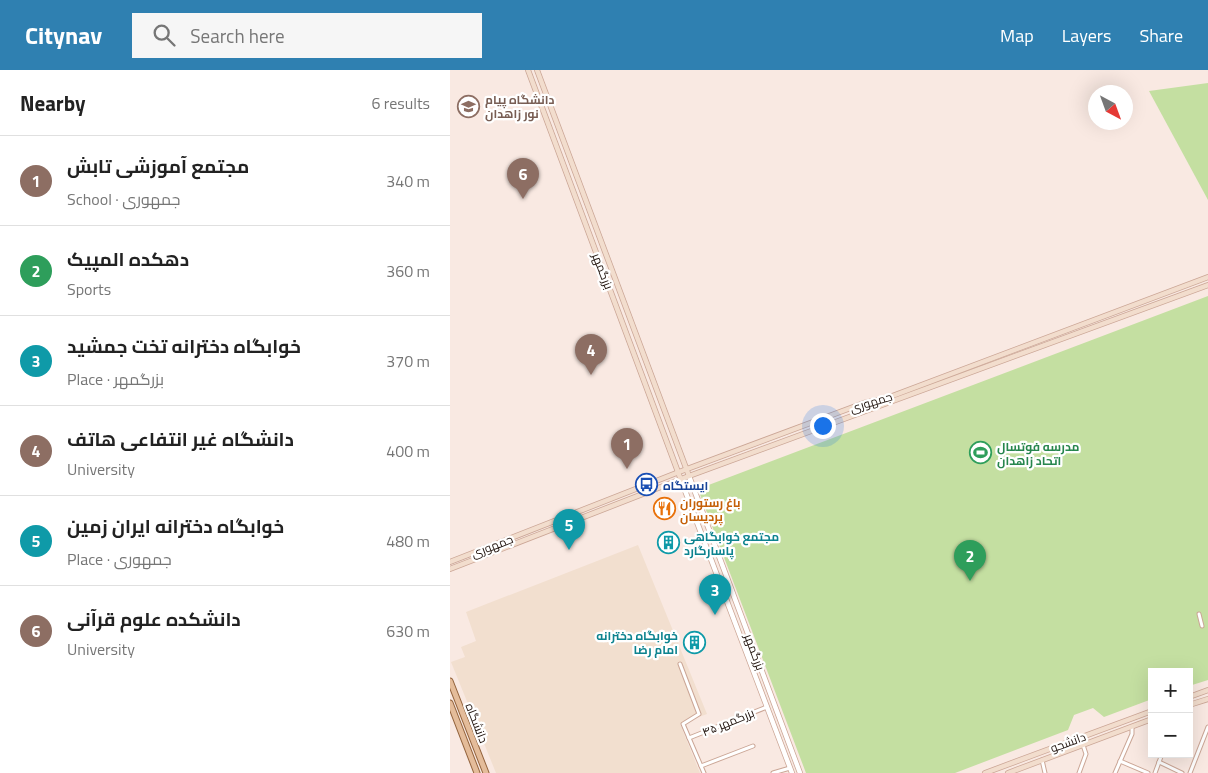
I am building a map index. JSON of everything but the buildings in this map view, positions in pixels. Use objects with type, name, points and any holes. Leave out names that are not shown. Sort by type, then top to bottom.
[{"type":"main road","name":"بزرگمهر","points":[[528,70],[681,480]]},
{"type":"main road","name":"بزرگمهر","points":[[537,70],[689,476]]},
{"type":"main road","name":"جمهوری","points":[[450,562],[679,472],[864,403],[887,398],[1208,277]]},
{"type":"main road","name":"جمهوری","points":[[450,569],[689,476],[1208,285]]},
{"type":"main road","points":[[1062,331],[1065,338]]},
{"type":"main road","points":[[647,388],[655,385]]},
{"type":"main road","points":[[864,403],[866,410]]},
{"type":"main road","points":[[593,506],[595,514]]},
{"type":"main road","name":"دانشگاه","points":[[450,681],[486,773]]},
{"type":"main road","points":[[1193,696],[1208,690]]},
{"type":"main road","points":[[1193,704],[1208,699]]},
{"type":"main road","name":"دانشگاه","points":[[450,703],[477,773]]},
{"type":"main road","name":"دانشجو","points":[[985,773],[1148,712]]},
{"type":"main road","name":"دانشجو","points":[[1008,773],[1148,721]]},
{"type":"street","name":"بزرگمهر","points":[[689,476],[800,773]]},
{"type":"street","name":"بزرگمهر","points":[[681,480],[791,770]]},
{"type":"street","points":[[731,612],[739,609]]},
{"type":"street","points":[[1199,614],[1202,626]]},
{"type":"street","points":[[680,664],[699,714],[682,724],[704,773]]},
{"type":"street","points":[[766,704],[772,700]]},
{"type":"street","name":"بزرگمهر ۴۵","points":[[689,738],[766,704]]},
{"type":"street","points":[[1115,773],[1132,734],[1132,727]]},
{"type":"street","points":[[1190,773],[1208,727]]},
{"type":"street","points":[[1080,773],[1086,754],[1083,745]]},
{"type":"street","points":[[701,766],[753,746]]},
{"type":"street","points":[[1155,773],[1160,758]]},
{"type":"street","points":[[1042,760],[1045,773]]},
{"type":"street","points":[[1120,761],[1148,773]]},
{"type":"street","points":[[1159,762],[1182,773]]},
{"type":"street","points":[[773,773],[791,770]]},
{"type":"shaded area","points":[[638,545],[707,714],[680,724],[700,773],[496,773],[451,662],[465,657],[461,647],[476,641],[466,612]]},
{"type":"green space","points":[[1208,83],[1208,200],[1149,91]]},
{"type":"green space","points":[[1208,296],[1208,680],[1193,685],[1193,668],[1148,668],[1148,700],[1104,717],[1093,708],[1074,715],[1068,730],[955,773],[806,773],[698,489]]},
{"type":"place","name":"دانشگاه پیام نور زاهدان","points":[[469,106]]},
{"type":"place","name":"دانشکده علوم قرآنی","points":[[523,199]]},
{"type":"place","name":"دانشگاه غیر انتفاعی هاتف","points":[[591,375]]},
{"type":"place","name":"مدرسه فوتسال اتحاد زاهدان","points":[[981,453]]},
{"type":"place","name":"مجتمع آموزشی تابش","points":[[627,469]]},
{"type":"place","name":"ایستگاه","points":[[647,485]]},
{"type":"place","name":"باغ رستوران پردیسان","points":[[664,509]]},
{"type":"place","name":"مجتمع خوابگاهی پاسارگارد","points":[[668,543]]},
{"type":"place","name":"خوابگاه دخترانه ایران زمین","points":[[569,550]]},
{"type":"place","name":"دهکده المپیک","points":[[970,581]]},
{"type":"place","name":"خوابگاه دخترانه تخت جمشید","points":[[715,615]]},
{"type":"place","name":"خوابگاه دخترانه امام رضا","points":[[694,642]]}]
